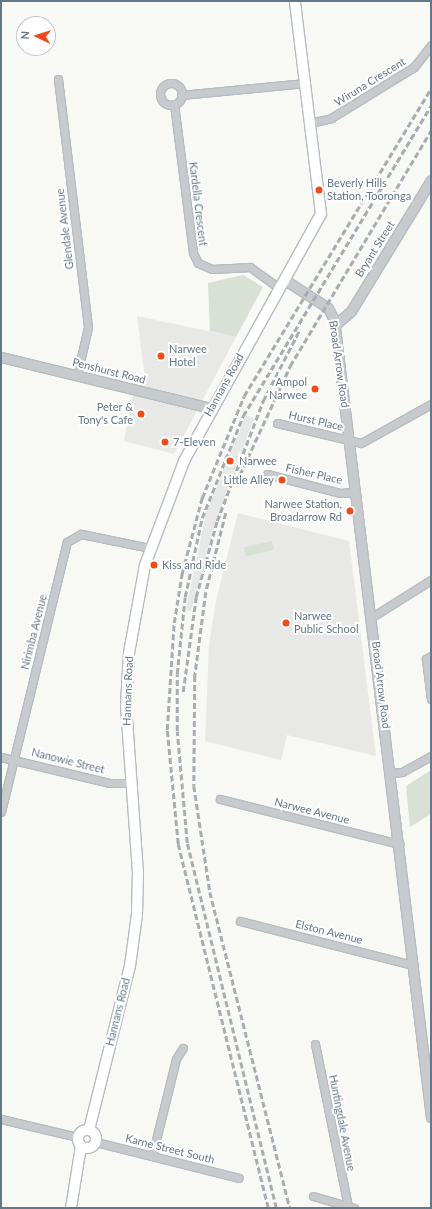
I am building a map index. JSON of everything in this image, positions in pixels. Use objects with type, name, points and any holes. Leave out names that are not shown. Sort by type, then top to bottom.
[{"type":"main road","points":[[295,1],[310,123]]},
{"type":"main road","name":"Hannans Road","points":[[86,1143],[130,966],[137,914],[138,873],[126,724],[129,653],[150,548],[184,461],[211,408],[317,225],[320,198],[310,123]]},
{"type":"main road","points":[[71,1208],[86,1143]]},
{"type":"street","name":"Wiruna Crescent","points":[[310,123],[331,118],[414,67],[431,45]]},
{"type":"street","name":"Glendale Avenue","points":[[58,79],[88,327],[77,375]]},
{"type":"street","points":[[181,96],[176,85],[162,88],[162,100],[174,104],[181,96],[305,83]]},
{"type":"street","name":"Kardella Crescent","points":[[174,104],[193,253],[198,263],[212,269],[244,266],[282,284]]},
{"type":"street","name":"Bryant Street","points":[[335,325],[351,311],[431,180]]},
{"type":"street","name":"Broad Arrow Road","points":[[282,284],[328,308],[335,325],[372,616],[431,1117]]},
{"type":"street","name":"Penshurst Road","points":[[1,357],[211,408]]},
{"type":"street","name":"Hurst Place","points":[[278,423],[361,443],[372,440],[431,404]]},
{"type":"street","name":"Fisher Place","points":[[267,474],[340,493],[356,492]]},
{"type":"street","name":"Nirimba Avenue","points":[[1,812],[67,542],[82,534],[150,548]]},
{"type":"street","points":[[372,616],[431,580]]},
{"type":"street","points":[[431,656],[426,659],[431,699]]},
{"type":"street","points":[[391,773],[402,772],[431,756]]},
{"type":"street","name":"Nanowie Street","points":[[1,757],[109,783],[130,783]]},
{"type":"street","name":"Narwee Avenue","points":[[220,799],[399,844]]},
{"type":"street","name":"Elston Avenue","points":[[240,921],[413,965]]},
{"type":"street","name":"Huntingdale Avenue","points":[[315,1044],[351,1207]]},
{"type":"street","points":[[152,1156],[176,1059],[183,1048]]},
{"type":"street","name":"Karne Street South","points":[[1,1119],[86,1143],[152,1156],[239,1178]]},
{"type":"street","points":[[313,1196],[351,1207]]},
{"type":"shaded area","points":[[243,275],[263,287],[236,337],[210,331],[208,283]]},
{"type":"shaded area","points":[[137,316],[236,337],[174,454],[124,441],[131,400],[145,378]]},
{"type":"shaded area","points":[[246,415],[254,418],[214,527],[191,611],[186,610],[206,513]]},
{"type":"shaded area","name":"Narwee Public School","points":[[238,513],[349,541],[376,756],[287,735],[281,760],[205,741],[209,645],[216,601]]},
{"type":"shaded area","points":[[272,541],[274,550],[246,556],[244,548]]},
{"type":"shaded area","points":[[431,770],[431,814],[410,827],[406,786]]},
{"type":"railway","points":[[268,1208],[178,844],[167,730],[174,623],[182,573],[202,498],[244,396],[431,89]]},
{"type":"railway","points":[[276,1208],[187,843],[177,731],[177,674],[185,597],[202,518],[243,416],[431,105]]},
{"type":"railway","points":[[236,483],[290,366],[431,130]]},
{"type":"railway","points":[[183,692],[196,597],[217,521],[263,401],[300,329]]},
{"type":"railway","points":[[226,513],[206,592],[195,676],[194,786],[210,892],[290,1208]]},
{"type":"place","name":"Beverly Hills Station, Tooronga","points":[[319,190]]},
{"type":"place","name":"Narwee Hotel","points":[[161,356]]},
{"type":"place","name":"Ampol Narwee","points":[[315,389]]},
{"type":"place","name":"Peter & Tony's Cafe","points":[[141,414]]},
{"type":"place","name":"7-Eleven","points":[[165,442]]},
{"type":"place","name":"Narwee","points":[[230,461]]},
{"type":"place","name":"Little Alley","points":[[282,480]]},
{"type":"place","name":"Narwee Station, Broadarrow Rd","points":[[350,511]]},
{"type":"place","name":"Kiss and Ride","points":[[154,565]]},
{"type":"place","name":"Narwee Public School","points":[[286,623]]}]
